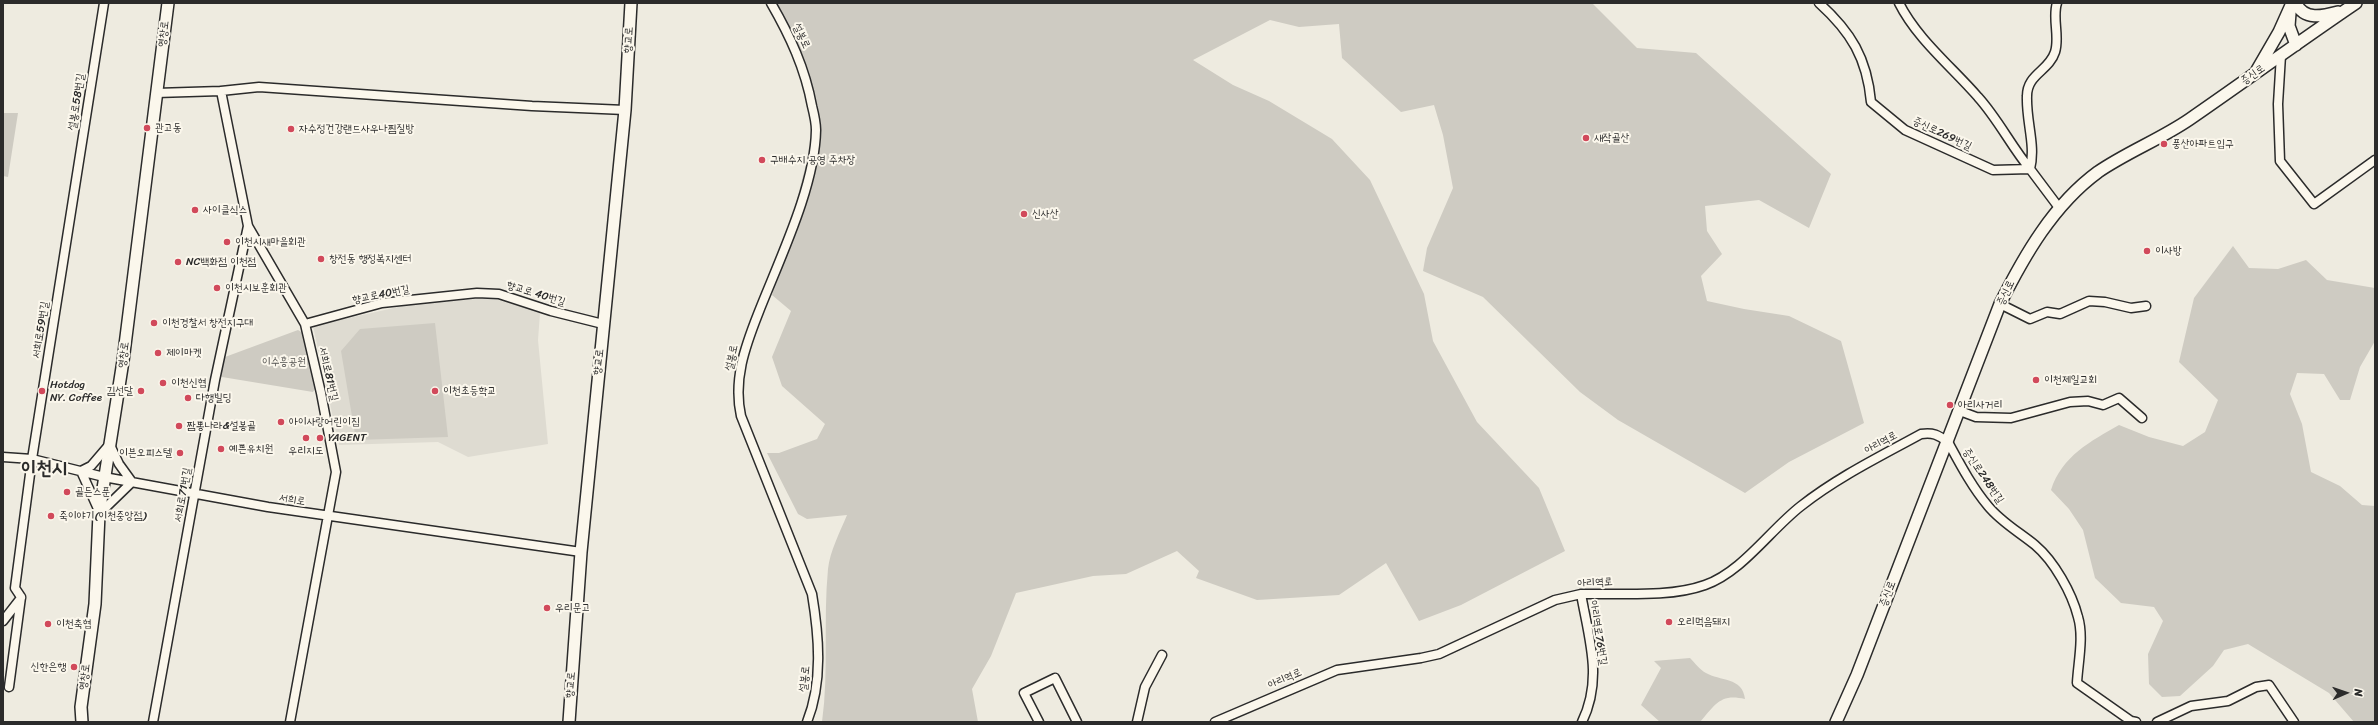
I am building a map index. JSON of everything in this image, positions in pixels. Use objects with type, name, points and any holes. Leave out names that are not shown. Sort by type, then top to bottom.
[{"type":"street","name":"설봉로58번길","points":[[72,204],[104,3]]},
{"type":"street","name":"영창로","points":[[82,722],[82,707],[95,604],[100,514],[104,477],[123,361],[168,3]]},
{"type":"street","name":"향교로","points":[[569,722],[581,552],[625,110],[631,3]]},
{"type":"street","name":"설봉로","points":[[771,3],[791,37],[807,78],[816,129],[813,165],[790,230],[744,349],[737,394],[741,416],[812,594],[817,623],[818,681],[808,722]]},
{"type":"street","name":"증신로269번길","points":[[1819,3],[1852,40],[1863,60],[1869,78],[1871,102],[1906,130],[1993,170],[2030,170]]},
{"type":"street","points":[[1899,3],[1922,37],[1986,106],[2015,151],[2060,208]]},
{"type":"street","points":[[2030,170],[2033,155],[2027,96],[2029,82],[2036,73],[2049,65],[2056,51],[2057,3]]},
{"type":"street","points":[[2292,3],[2289,26],[2296,45]]},
{"type":"street","points":[[2253,75],[2268,52],[2292,3]]},
{"type":"street","points":[[2296,3],[2299,10],[2307,15],[2322,16],[2345,11]]},
{"type":"street","name":"증신로","points":[[1836,722],[1948,442],[2000,304],[2022,261],[2060,208],[2097,173],[2176,129],[2356,3]]},
{"type":"street","points":[[2281,55],[2278,104],[2280,161],[2314,204],[2375,160]]},
{"type":"street","points":[[156,93],[221,91],[259,87],[532,106],[625,110]]},
{"type":"street","name":"서희로81번길","points":[[221,91],[248,226],[305,324],[321,393],[336,472],[290,722]]},
{"type":"street","name":"서희로59번길","points":[[21,597],[15,588],[32,460],[72,204]]},
{"type":"street","name":"서희로71번길","points":[[153,722],[219,356],[248,226]]},
{"type":"street","name":"향교로 40번길","points":[[462,294],[499,294],[551,311],[603,324]]},
{"type":"street","name":"향교로40번길","points":[[305,324],[382,303],[462,294]]},
{"type":"street","points":[[2000,304],[2030,319],[2047,312],[2060,314],[2088,301],[2105,302],[2131,308],[2146,306]]},
{"type":"street","points":[[1960,411],[1976,417],[2011,418],[2070,402],[2088,401],[2104,404],[2119,398],[2142,418]]},
{"type":"street","name":"아리역로","points":[[1215,722],[1337,670],[1439,654],[1555,600],[1581,594],[1669,592],[1705,585],[1720,578],[1733,568],[1799,508],[1841,477],[1920,434],[1938,434],[1948,442]]},
{"type":"street","name":"증신로248번길","points":[[1948,442],[1988,506],[2003,521],[2036,546],[2053,567],[2069,594],[2078,617],[2080,630],[2076,683],[2131,721],[2136,722]]},
{"type":"street","points":[[110,444],[119,464],[132,482],[100,514],[81,471],[96,460],[110,444]]},
{"type":"street","name":"서희로","points":[[3,457],[32,460],[104,477],[327,517],[581,552]]},
{"type":"street","name":"아리역로76번길","points":[[1581,594],[1594,674],[1592,699],[1582,722]]},
{"type":"street","points":[[3,621],[21,597]]},
{"type":"street","points":[[9,687],[21,597]]},
{"type":"street","points":[[1137,722],[1146,686],[1162,655]]},
{"type":"street","points":[[1039,722],[1024,693],[1055,678],[1077,722]]},
{"type":"street","points":[[2157,722],[2191,706],[2228,701],[2256,687],[2269,685],[2294,722]]},
{"type":"street","name":"영창로","points":[[75,722],[76,714],[82,707]]},
{"type":"shaded area","name":"이천초등학교","points":[[496,297],[540,313],[538,340],[548,444],[468,457],[438,442],[339,445],[313,326],[407,305]]},
{"type":"green space","points":[[774,3],[1592,3],[1637,48],[1696,53],[1831,174],[1809,228],[1759,200],[1705,206],[1707,231],[1722,254],[1701,276],[1707,301],[1744,309],[1789,316],[1841,341],[1864,423],[1789,462],[1745,493],[1618,420],[1580,392],[1483,297],[1423,271],[1427,248],[1453,188],[1443,135],[1434,105],[1401,112],[1342,58],[1339,24],[1299,27],[1270,20],[1193,60],[1233,85],[1269,101],[1332,139],[1370,180],[1424,294],[1433,341],[1477,422],[1539,488],[1565,551],[1461,605],[1419,621],[1386,563],[1339,595],[1257,600],[1196,578],[1199,571],[1177,551],[1126,574],[1093,576],[1016,593],[991,656],[972,689],[978,722],[822,722],[825,684],[828,569],[833,548],[847,515],[807,519],[798,514],[767,453],[779,453],[817,439],[825,424],[782,386],[772,357],[791,311],[772,295],[809,153],[815,111]]},
{"type":"green space","points":[[3,113],[18,113],[8,177],[3,176]]},
{"type":"green space","points":[[2233,246],[2249,268],[2278,269],[2306,260],[2327,280],[2375,288],[2375,341],[2360,367],[2350,400],[2340,400],[2324,374],[2297,373],[2290,394],[2302,424],[2311,472],[2340,486],[2362,505],[2375,506],[2375,722],[2354,722],[2329,693],[2248,644],[2224,650],[2213,666],[2180,696],[2162,697],[2149,684],[2148,654],[2163,621],[2154,607],[2121,603],[2095,578],[2083,530],[2069,509],[2051,490],[2062,468],[2070,459],[2098,437],[2119,425],[2149,437],[2183,446],[2205,432],[2218,400],[2179,362],[2194,298]]},
{"type":"green space","points":[[435,323],[448,437],[356,440],[341,351],[360,329]]},
{"type":"green space","name":"이수흥공원","points":[[298,330],[303,333],[316,387],[313,392],[222,377],[220,375],[225,357]]},
{"type":"green space","points":[[1690,658],[1711,676],[1735,683],[1740,687],[1745,699],[1724,699],[1714,706],[1700,722],[1660,722],[1641,705],[1661,668],[1654,661]]},
{"type":"place","name":"관고동","points":[[147,128]]},
{"type":"place","name":"자수정건강랜드사우나찜질방","points":[[291,129]]},
{"type":"place","name":"새작골산","points":[[1586,138]]},
{"type":"place","name":"풍산아파트입구","points":[[2164,144]]},
{"type":"place","name":"구배수지 공영 주차장","points":[[762,160]]},
{"type":"place","name":"사이클식스","points":[[195,210]]},
{"type":"place","name":"신사산","points":[[1024,214]]},
{"type":"place","name":"이천시새마을회관","points":[[227,242]]},
{"type":"place","name":"이사방","points":[[2147,251]]},
{"type":"place","name":"창전동 행정복지센터","points":[[321,259]]},
{"type":"place","name":"NC백화점 이천점","points":[[178,262]]},
{"type":"place","name":"이천시보훈회관","points":[[217,288]]},
{"type":"place","name":"이천경찰서 창전지구대","points":[[154,323]]},
{"type":"place","name":"제이마켓","points":[[158,353]]},
{"type":"place","name":"이천제일교회","points":[[2036,380]]},
{"type":"place","name":"이천신협","points":[[163,383]]},
{"type":"place","name":"Hotdog NY. Coffee","points":[[42,391]]},
{"type":"place","name":"김선달","points":[[141,391]]},
{"type":"place","name":"이천초등학교","points":[[435,391]]},
{"type":"place","name":"다행빌딩","points":[[188,398]]},
{"type":"place","name":"아리사거리","points":[[1950,405]]},
{"type":"place","name":"아이사랑어린이집","points":[[281,422]]},
{"type":"place","name":"짬뽕나라&설봉골","points":[[179,426]]},
{"type":"place","name":"우리지도","points":[[306,438]]},
{"type":"place","name":"YAGENT","points":[[320,438]]},
{"type":"place","name":"예쁜유치원","points":[[221,449]]},
{"type":"place","name":"이븐오피스텔","points":[[180,453]]},
{"type":"place","name":"골든스푼","points":[[67,492]]},
{"type":"place","name":"죽이야기(이천중앙점)","points":[[51,516]]},
{"type":"place","name":"우리문고","points":[[547,608]]},
{"type":"place","name":"오리먹음돼지","points":[[1669,622]]},
{"type":"place","name":"이천축협","points":[[48,624]]},
{"type":"place","name":"신한은행","points":[[74,667]]},
{"type":"district","name":"이천시","points":[[44,469]]}]
